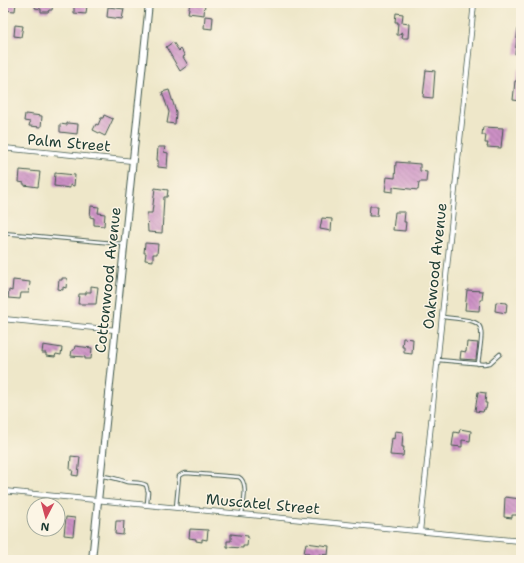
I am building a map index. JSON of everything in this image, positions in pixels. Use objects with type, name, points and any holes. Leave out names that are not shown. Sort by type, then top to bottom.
[{"type":"street","name":"Cottonwood Avenue","points":[[92,560],[149,3]]},
{"type":"street","name":"Oakwood Avenue","points":[[420,531],[474,3]]},
{"type":"street","name":"Palm Street","points":[[3,148],[133,161]]},
{"type":"street","points":[[3,319],[116,330]]},
{"type":"street","name":"Muscatel Street","points":[[3,491],[521,541]]},
{"type":"lane","points":[[3,233],[124,244]]},
{"type":"lane","points":[[442,317],[477,322],[481,328],[482,334],[478,364]]},
{"type":"lane","points":[[438,360],[478,364],[490,363],[500,354]]},
{"type":"lane","points":[[176,508],[179,476],[182,474],[186,473],[239,477],[242,478],[244,486],[242,514]]},
{"type":"lane","points":[[101,476],[116,478],[127,482],[143,483],[146,485],[148,492],[147,505]]},
{"type":"building","points":[[3,3],[16,3],[15,11],[3,10]]},
{"type":"building","points":[[36,3],[53,3],[52,10],[49,10],[48,12],[41,12],[41,9],[35,8]]},
{"type":"building","points":[[190,3],[205,3],[204,15],[188,13]]},
{"type":"building","points":[[74,4],[87,5],[86,14],[74,13]]},
{"type":"building","points":[[108,7],[124,9],[122,19],[107,17]]},
{"type":"building","points":[[396,13],[403,14],[402,23],[409,24],[408,38],[402,38],[403,33],[401,32],[400,35],[397,35],[398,22],[395,22]]},
{"type":"building","points":[[205,16],[213,17],[212,29],[204,28]]},
{"type":"building","points":[[15,25],[23,26],[21,37],[14,36]]},
{"type":"building","points":[[518,29],[521,29],[521,54],[515,54]]},
{"type":"building","points":[[173,42],[179,51],[181,49],[185,56],[183,57],[188,65],[180,71],[166,47]]},
{"type":"building","points":[[518,69],[521,69],[521,101],[513,100]]},
{"type":"building","points":[[426,70],[435,71],[433,98],[423,97]]},
{"type":"building","points":[[169,90],[176,112],[175,124],[167,123],[169,112],[162,92]]},
{"type":"building","points":[[25,114],[42,116],[41,127],[29,126],[30,122],[24,121]]},
{"type":"building","points":[[104,115],[113,119],[105,136],[93,130]]},
{"type":"building","points":[[67,123],[78,124],[77,134],[60,132],[60,124],[67,125]]},
{"type":"building","points":[[483,127],[503,128],[501,148],[487,147],[488,143],[485,143],[486,135],[482,135]]},
{"type":"building","points":[[158,147],[165,147],[164,152],[168,153],[167,168],[158,167]]},
{"type":"building","points":[[396,162],[420,164],[420,171],[427,172],[426,182],[419,182],[418,190],[393,187],[393,192],[385,191],[387,177],[395,178]]},
{"type":"building","points":[[20,170],[40,172],[38,187],[24,185],[24,183],[19,182]]},
{"type":"building","points":[[55,173],[75,175],[74,186],[70,185],[70,188],[54,186]]},
{"type":"building","points":[[155,188],[168,190],[167,197],[164,197],[162,233],[148,232],[147,213],[152,213]]},
{"type":"building","points":[[91,206],[99,207],[98,213],[105,214],[104,226],[94,225],[94,218],[90,217]]},
{"type":"building","points":[[370,206],[378,206],[377,216],[369,216]]},
{"type":"building","points":[[395,212],[405,212],[405,231],[393,230]]},
{"type":"building","points":[[322,218],[332,219],[331,231],[320,229]]},
{"type":"building","points":[[145,243],[158,244],[157,254],[153,254],[153,261],[145,260]]},
{"type":"building","points":[[62,278],[67,278],[66,288],[63,287],[63,290],[58,289],[59,280],[62,280]]},
{"type":"building","points":[[13,280],[30,282],[29,293],[21,293],[20,299],[8,298],[9,290],[12,291]]},
{"type":"building","points":[[91,286],[98,287],[96,304],[78,304],[79,294],[91,292]]},
{"type":"building","points":[[467,290],[483,291],[479,311],[465,310]]},
{"type":"building","points":[[496,302],[507,303],[506,313],[495,311]]},
{"type":"building","points":[[403,338],[413,339],[412,354],[404,353],[404,347],[402,347]]},
{"type":"building","points":[[467,342],[478,343],[476,360],[460,359],[461,351],[466,352]]},
{"type":"building","points":[[43,345],[62,348],[61,355],[56,354],[55,357],[46,356],[46,353],[42,353]]},
{"type":"building","points":[[75,346],[92,348],[91,359],[71,356],[72,350],[74,350]]},
{"type":"building","points":[[478,392],[486,393],[485,403],[487,403],[486,409],[484,409],[483,412],[475,411]]},
{"type":"building","points":[[460,429],[471,431],[470,441],[462,440],[462,447],[452,446],[454,432],[459,433]]},
{"type":"building","points":[[395,431],[403,432],[403,456],[390,455],[392,438],[394,439]]},
{"type":"building","points":[[71,456],[80,457],[78,476],[72,475],[73,470],[70,470]]},
{"type":"building","points":[[505,497],[521,499],[521,513],[519,515],[512,515],[512,518],[504,517]]},
{"type":"building","points":[[66,517],[75,518],[73,536],[66,535]]},
{"type":"building","points":[[116,521],[124,521],[123,535],[115,534]]},
{"type":"building","points":[[190,529],[208,530],[207,540],[202,539],[202,542],[189,538]]},
{"type":"building","points":[[231,534],[248,536],[247,546],[243,546],[243,548],[227,547],[227,541],[231,541]]},
{"type":"building","points":[[306,543],[329,546],[328,555],[319,554],[318,556],[304,553]]}]
